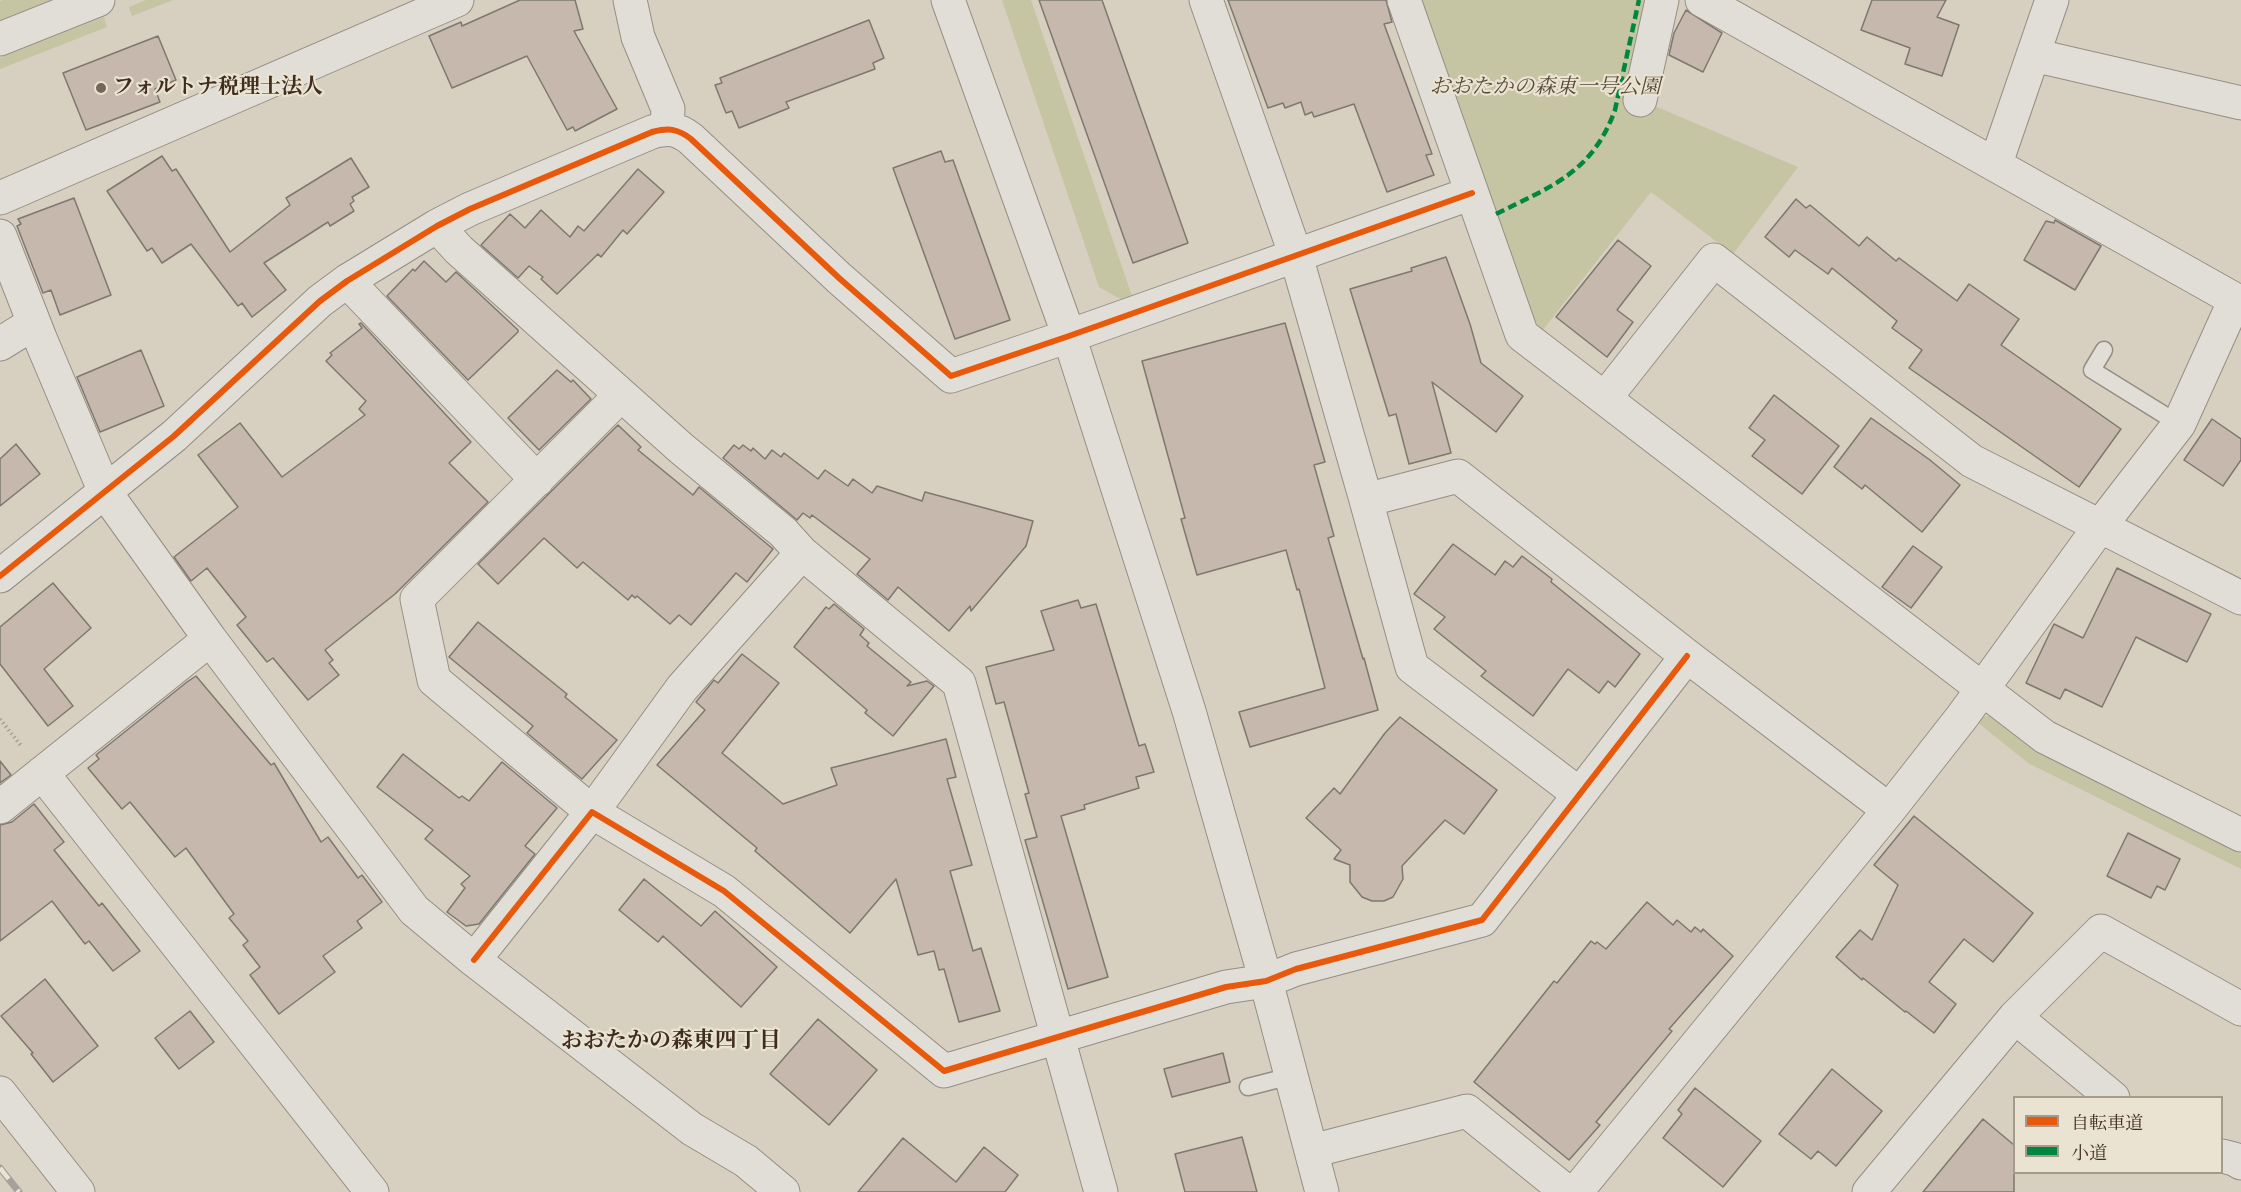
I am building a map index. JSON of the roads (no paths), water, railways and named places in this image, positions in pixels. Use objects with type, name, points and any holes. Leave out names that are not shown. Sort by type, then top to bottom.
[{"type":"street","points":[[0,39],[98,0]]},
{"type":"street","points":[[0,198],[458,0]]},
{"type":"street","points":[[630,0],[638,37],[668,109],[667,128]]},
{"type":"street","points":[[948,0],[1069,336],[1189,711],[1266,981],[1322,1192]]},
{"type":"street","points":[[1206,0],[1296,256],[1412,667],[1580,794]]},
{"type":"street","points":[[1404,0],[1522,335],[2045,737],[2241,836]]},
{"type":"street","points":[[1640,100],[1662,0]]},
{"type":"street","points":[[1576,1192],[1889,810],[2179,424],[2238,301],[1702,0]]},
{"type":"street","points":[[1996,164],[2052,0]]},
{"type":"street","points":[[2033,55],[2241,102]]},
{"type":"street","points":[[0,576],[174,436],[320,301],[347,281],[437,226],[491,200],[652,132],[667,128],[681,131],[691,139],[839,278],[951,376],[1472,193]]},
{"type":"street","points":[[437,226],[459,250],[621,395],[783,532],[802,554],[959,683],[1058,1037],[1094,1131],[1101,1192]]},
{"type":"street","points":[[0,236],[105,492],[210,639],[414,910],[474,960],[692,1129],[746,1161],[783,1192]]},
{"type":"street","points":[[1605,398],[1714,260],[1972,461],[2241,598]]},
{"type":"street","points":[[347,281],[537,480]]},
{"type":"street","points":[[0,344],[34,323]]},
{"type":"street","points":[[621,395],[417,598],[434,680],[591,812],[724,891],[944,1071],[1226,987],[1266,981],[1296,969],[1482,920],[1687,656]]},
{"type":"street","points":[[1366,500],[1458,476],[1687,656],[1889,810]]},
{"type":"street","points":[[474,960],[591,812],[682,688],[802,554]]},
{"type":"street","points":[[0,807],[210,639]]},
{"type":"street","points":[[42,773],[372,1192]]},
{"type":"street","points":[[1869,1192],[2015,1017],[2101,931],[2241,1009]]},
{"type":"street","points":[[2015,1017],[2111,1096]]},
{"type":"street","points":[[0,1093],[78,1192]]},
{"type":"street","points":[[1312,1151],[1467,1111],[1567,1192]]},
{"type":"street","points":[[2223,1156],[2241,1163]]},
{"type":"lane","points":[[2104,350],[2092,370],[2179,424]]},
{"type":"lane","points":[[1248,1088],[1291,1076]]},
{"type":"railway","points":[[0,1168],[19,1192]]},
{"type":"place","name":"フォルトナ税理士法人","points":[[101,88]]},
{"type":"district","name":"おおたかの森東四丁目","points":[[671,1042]]},
{"type":"park label","name":"おおたかの森東一号公園","points":[[1545,88]]}]
